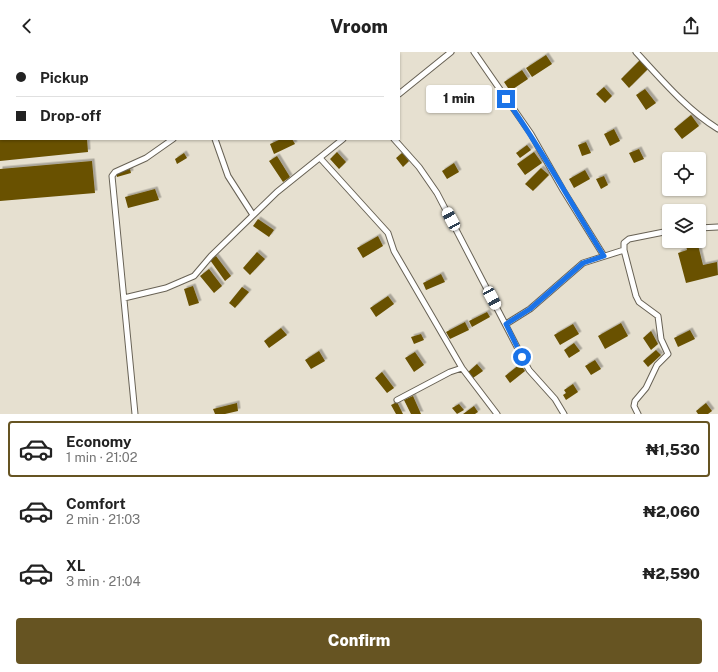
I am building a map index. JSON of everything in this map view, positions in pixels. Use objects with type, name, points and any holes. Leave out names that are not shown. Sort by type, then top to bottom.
[{"type":"street","points":[[400,93],[451,52]]},
{"type":"street","points":[[474,52],[531,134],[563,190],[604,256]]},
{"type":"street","points":[[636,52],[677,97],[707,122],[718,129]]},
{"type":"street","points":[[135,414],[112,174],[146,158],[172,140]]},
{"type":"street","points":[[215,140],[228,176],[253,215]]},
{"type":"street","points":[[124,298],[166,288],[194,276],[211,256],[277,192],[342,140]]},
{"type":"street","points":[[395,140],[419,167],[437,193],[529,370],[555,399],[564,414]]},
{"type":"street","points":[[320,158],[388,233],[394,251],[462,368],[496,414]]},
{"type":"street","points":[[706,228],[718,227]]},
{"type":"street","points":[[638,414],[634,406],[635,402],[646,388],[657,365],[668,354],[661,339],[658,316],[639,302],[636,296],[624,250],[624,243],[629,239],[662,232]]},
{"type":"street","points":[[506,324],[530,309],[583,263],[624,250]]},
{"type":"street","points":[[397,400],[450,372],[462,368]]},
{"type":"building","points":[[546,55],[552,64],[532,77],[526,68]]},
{"type":"building","points":[[640,60],[648,69],[629,88],[621,79]]},
{"type":"building","points":[[522,70],[528,79],[510,91],[504,82]]},
{"type":"building","points":[[604,87],[612,96],[605,103],[596,94]]},
{"type":"building","points":[[645,89],[656,103],[646,110],[636,95]]},
{"type":"building","points":[[691,115],[699,126],[682,139],[674,129]]},
{"type":"building","points":[[614,129],[620,141],[610,146],[604,134]]},
{"type":"building","points":[[0,140],[87,140],[88,152],[0,161]]},
{"type":"building","points":[[279,140],[293,140],[295,144],[274,154],[270,144]]},
{"type":"building","points":[[586,142],[591,153],[582,156],[578,145]]},
{"type":"building","points":[[527,145],[531,150],[520,158],[516,153]]},
{"type":"building","points":[[639,149],[644,159],[634,163],[629,153]]},
{"type":"building","points":[[337,152],[346,162],[339,169],[330,159]]},
{"type":"building","points":[[534,152],[542,163],[525,175],[517,164]]},
{"type":"building","points":[[184,153],[187,158],[177,164],[175,159]]},
{"type":"building","points":[[402,153],[409,161],[403,167],[396,158]]},
{"type":"building","points":[[277,156],[290,177],[283,182],[269,161]]},
{"type":"building","points":[[92,161],[95,193],[0,201],[0,169]]},
{"type":"building","points":[[454,163],[459,172],[447,179],[442,171]]},
{"type":"building","points":[[541,168],[549,175],[533,191],[525,184]]},
{"type":"building","points":[[130,169],[131,173],[117,177],[116,173]]},
{"type":"building","points":[[585,170],[590,179],[574,188],[569,179]]},
{"type":"building","points":[[604,176],[608,185],[601,189],[596,179]]},
{"type":"building","points":[[155,189],[159,200],[128,208],[125,197]]},
{"type":"building","points":[[258,219],[274,230],[269,237],[253,226]]},
{"type":"building","points":[[378,236],[383,246],[363,258],[357,248]]},
{"type":"building","points":[[687,248],[699,248],[703,265],[717,262],[718,275],[686,283],[678,253],[687,250]]},
{"type":"building","points":[[257,252],[265,259],[250,275],[243,268]]},
{"type":"building","points":[[216,256],[231,276],[225,281],[210,260]]},
{"type":"building","points":[[209,269],[222,286],[214,293],[200,276]]},
{"type":"building","points":[[441,274],[445,282],[426,290],[423,283]]},
{"type":"building","points":[[193,286],[199,303],[189,306],[184,289]]},
{"type":"building","points":[[242,287],[249,292],[235,308],[229,303]]},
{"type":"building","points":[[388,296],[394,304],[376,317],[370,308]]},
{"type":"building","points":[[487,312],[490,317],[472,327],[469,321]]},
{"type":"building","points":[[465,322],[469,330],[450,339],[446,332]]},
{"type":"building","points":[[621,323],[628,336],[605,349],[598,336]]},
{"type":"building","points":[[573,324],[579,334],[560,345],[554,335]]},
{"type":"building","points":[[281,328],[287,335],[269,348],[264,341]]},
{"type":"building","points":[[690,330],[695,339],[678,347],[674,338]]},
{"type":"building","points":[[651,331],[658,344],[651,350],[643,338]]},
{"type":"building","points":[[421,334],[424,340],[414,344],[411,337]]},
{"type":"building","points":[[574,343],[580,351],[569,358],[564,350]]},
{"type":"building","points":[[656,350],[661,355],[648,367],[643,361]]},
{"type":"building","points":[[319,351],[325,361],[311,369],[305,360]]},
{"type":"building","points":[[415,352],[424,365],[414,372],[405,358]]},
{"type":"building","points":[[595,360],[601,369],[591,375],[585,366]]},
{"type":"building","points":[[477,364],[483,371],[473,378],[468,372]]},
{"type":"building","points":[[520,364],[525,371],[510,383],[505,376]]},
{"type":"building","points":[[382,372],[394,388],[387,393],[375,378]]},
{"type":"building","points":[[573,384],[578,392],[566,400],[563,395],[566,393],[564,390]]},
{"type":"building","points":[[413,396],[421,414],[411,414],[404,400]]},
{"type":"building","points":[[397,402],[403,414],[396,414],[391,405]]},
{"type":"building","points":[[237,403],[238,411],[225,414],[215,414],[213,409]]},
{"type":"building","points":[[706,403],[712,411],[708,414],[698,414],[696,411]]},
{"type":"building","points":[[459,404],[464,410],[457,414],[452,408]]},
{"type":"building","points":[[474,406],[478,412],[475,414],[463,414]]},
{"type":"route","points":[[506,99],[531,134],[563,190],[604,256],[583,263],[530,309],[506,324],[522,357]]}]
